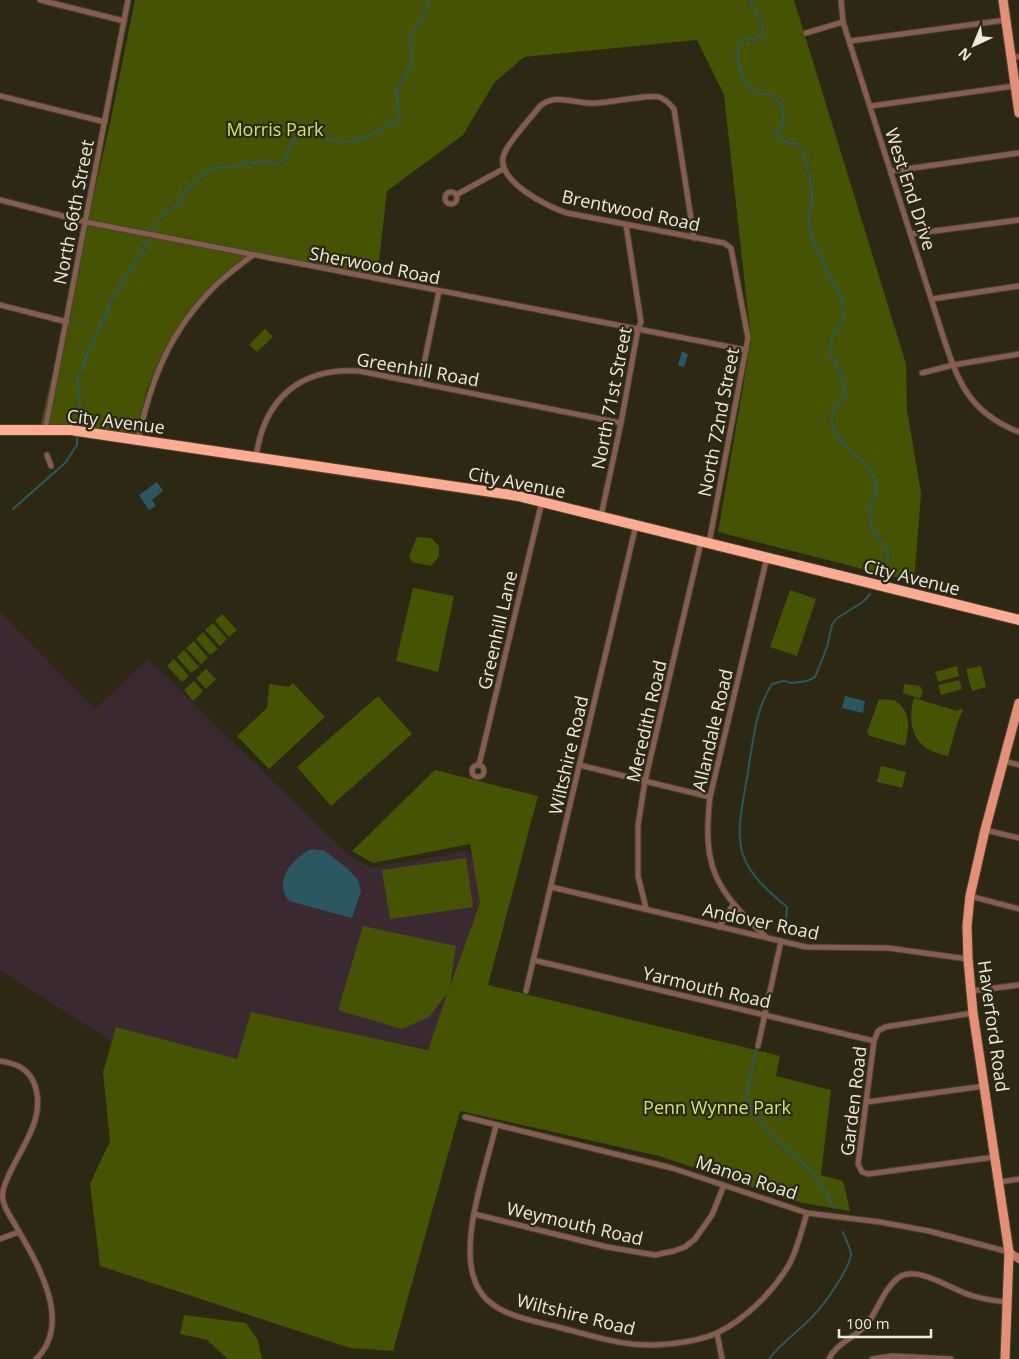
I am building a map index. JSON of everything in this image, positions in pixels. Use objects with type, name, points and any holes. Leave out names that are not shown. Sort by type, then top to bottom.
[{"type":"highway","name":"City Avenue","points":[[0,430],[72,430],[500,493],[542,501],[1019,620]]},
{"type":"main road","points":[[1003,0],[1015,56],[1014,86],[1019,113]]},
{"type":"main road","name":"Haverford Road","points":[[1005,1359],[1009,1252],[1000,1182],[973,1013],[967,926],[970,896],[985,830],[1019,703]]},
{"type":"main road","name":"Manoa Road","points":[[1009,1252],[1019,1259]]},
{"type":"street","points":[[40,0],[124,21]]},
{"type":"street","name":"North 66th Street","points":[[45,430],[128,0]]},
{"type":"street","name":"West End Drive","points":[[841,0],[843,22],[953,365]]},
{"type":"street","points":[[850,42],[1006,20]]},
{"type":"street","points":[[806,33],[843,22]]},
{"type":"street","points":[[871,106],[1014,86]]},
{"type":"street","points":[[0,96],[105,122]]},
{"type":"street","points":[[456,195],[503,168],[504,153],[545,102],[554,98],[596,104],[658,96],[668,102],[674,109],[694,238]]},
{"type":"street","points":[[892,171],[1019,152]]},
{"type":"street","name":"Brentwood Road","points":[[503,168],[508,177],[538,200],[567,214],[724,243],[731,248]]},
{"type":"street","name":"Sherwood Road","points":[[0,200],[86,222],[149,235],[746,350]]},
{"type":"street","points":[[911,234],[1019,220]]},
{"type":"street","name":"North 71st Street","points":[[601,516],[621,423],[638,329],[641,322],[626,225]]},
{"type":"street","name":"North 72nd Street","points":[[705,542],[748,338],[731,248]]},
{"type":"street","points":[[138,440],[150,391],[165,354],[178,331],[198,304],[216,285],[253,255]]},
{"type":"street","points":[[932,299],[1019,286]]},
{"type":"street","points":[[420,383],[438,291]]},
{"type":"street","points":[[0,305],[66,322]]},
{"type":"street","points":[[922,373],[953,365],[1019,354]]},
{"type":"street","points":[[953,365],[966,394],[977,406],[998,422],[1019,432]]},
{"type":"street","name":"Greenhill Road","points":[[256,457],[262,429],[271,410],[284,394],[309,378],[324,372],[340,370],[359,371],[621,423]]},
{"type":"street","points":[[47,455],[51,466]]},
{"type":"street","name":"Greenhill Lane","points":[[479,765],[542,501]]},
{"type":"street","name":"Wiltshire Road","points":[[526,991],[636,525]]},
{"type":"street","name":"Meredith Road","points":[[646,908],[638,876],[637,847],[638,825],[645,781],[705,542]]},
{"type":"street","name":"Allandale Road","points":[[766,938],[733,905],[716,878],[708,850],[706,827],[710,797],[767,557]]},
{"type":"street","points":[[1004,761],[1019,765]]},
{"type":"street","points":[[579,765],[710,797]]},
{"type":"street","points":[[985,830],[1019,838]]},
{"type":"street","name":"Andover Road","points":[[551,887],[806,947],[888,948],[968,959]]},
{"type":"street","points":[[970,896],[1019,909]]},
{"type":"street","points":[[719,927],[733,905]]},
{"type":"street","points":[[758,1046],[781,941]]},
{"type":"street","name":"Yarmouth Road","points":[[533,960],[874,1041]]},
{"type":"street","points":[[971,991],[1019,985]]},
{"type":"street","name":"Garden Road","points":[[973,1013],[885,1027],[878,1031],[874,1041],[858,1164],[862,1172],[866,1174],[996,1157]]},
{"type":"street","points":[[0,1061],[10,1062],[24,1069],[31,1076],[38,1099],[30,1133],[7,1180],[2,1195],[2,1202],[39,1267],[47,1288],[52,1315],[50,1335],[45,1350],[36,1359]]},
{"type":"street","points":[[867,1102],[985,1086]]},
{"type":"street","name":"Manoa Road","points":[[465,1117],[672,1168],[807,1213],[880,1222],[929,1231],[1009,1252]]},
{"type":"street","name":"Wiltshire Road","points":[[496,1126],[474,1214],[469,1261],[476,1284],[485,1298],[502,1310],[520,1317],[608,1340],[638,1344],[672,1343],[698,1339],[717,1333],[746,1315],[779,1279],[790,1262],[807,1213]]},
{"type":"street","points":[[1000,1182],[1019,1179]]},
{"type":"street","name":"Weymouth Road","points":[[474,1214],[642,1254],[664,1254],[685,1247],[703,1229],[712,1215],[724,1185]]},
{"type":"street","points":[[0,1239],[19,1232]]},
{"type":"street","points":[[829,1359],[835,1349],[858,1334],[868,1323],[887,1290],[903,1275],[916,1273],[967,1295],[983,1300],[1007,1302]]},
{"type":"street","points":[[717,1333],[722,1359]]},
{"type":"street","points":[[872,1359],[892,1356],[951,1359]]},
{"type":"shaded area","points":[[0,612],[95,709],[148,659],[346,853],[371,868],[466,851],[500,875],[446,1051],[255,1022],[239,1069],[111,1041],[0,970]]},
{"type":"green space","name":"Morris Park","points":[[135,0],[794,0],[906,364],[907,410],[921,493],[914,582],[718,532],[751,340],[724,95],[697,40],[524,57],[494,83],[463,135],[387,191],[377,279],[253,253],[219,281],[179,328],[163,353],[147,390],[136,435],[40,427],[109,128]]},
{"type":"green space","points":[[265,329],[273,337],[257,352],[249,345]]},
{"type":"green space","points":[[417,537],[431,538],[439,546],[439,556],[431,566],[412,562],[409,556]]},
{"type":"green space","points":[[413,588],[454,596],[438,672],[396,661]]},
{"type":"green space","points":[[790,590],[816,599],[797,656],[770,647]]},
{"type":"green space","points":[[222,614],[237,630],[229,637],[215,621]]},
{"type":"green space","points":[[213,623],[227,639],[220,646],[205,630]]},
{"type":"green space","points":[[203,632],[218,649],[210,655],[196,639]]},
{"type":"green space","points":[[194,641],[208,658],[201,664],[186,648]]},
{"type":"green space","points":[[184,650],[199,667],[191,673],[177,657]]},
{"type":"green space","points":[[174,659],[189,676],[182,682],[167,666]]},
{"type":"green space","points":[[957,666],[959,676],[938,682],[935,672]]},
{"type":"green space","points":[[981,666],[986,687],[972,691],[966,669]]},
{"type":"green space","points":[[206,669],[216,679],[206,689],[196,678]]},
{"type":"green space","points":[[959,680],[962,689],[941,695],[938,685]]},
{"type":"green space","points":[[194,681],[203,691],[193,701],[184,690]]},
{"type":"green space","points":[[293,683],[325,717],[269,769],[237,736],[267,708],[269,684],[289,687]]},
{"type":"green space","points":[[904,684],[920,686],[923,691],[920,699],[903,693]]},
{"type":"green space","points":[[378,696],[412,734],[331,806],[297,767]]},
{"type":"green space","points":[[914,698],[957,711],[963,710],[948,756],[927,749],[916,737],[911,718]]},
{"type":"green space","points":[[879,699],[895,701],[907,715],[908,734],[905,746],[870,736],[867,732]]},
{"type":"green space","points":[[881,766],[906,772],[902,788],[877,782]]},
{"type":"green space","name":"Penn Wynne Park","points":[[435,770],[538,796],[488,985],[780,1056],[776,1076],[831,1090],[821,1175],[843,1181],[850,1211],[790,1200],[659,1156],[460,1111],[393,1351],[350,1348],[100,1266],[90,1184],[110,1141],[103,1072],[116,1027],[237,1059],[251,1012],[428,1050],[447,994],[429,1017],[402,1029],[338,1010],[363,926],[456,946],[450,986],[480,903],[470,844],[373,863],[352,851]]},
{"type":"green space","points":[[466,858],[473,907],[390,919],[382,870]]},
{"type":"green space","points":[[184,1315],[246,1323],[258,1340],[262,1359],[228,1359],[207,1340],[180,1334]]},
{"type":"water","points":[[682,351],[688,354],[684,367],[678,365]]},
{"type":"water","points":[[157,482],[163,491],[152,500],[156,506],[149,510],[139,495]]},
{"type":"water","points":[[845,696],[865,701],[863,713],[842,708]]},
{"type":"water","points":[[311,849],[325,851],[348,869],[358,880],[361,891],[352,918],[289,901],[283,885],[284,878],[291,864]]},
{"type":"waterway","points":[[78,427],[80,406],[77,386],[79,374],[112,299],[164,213],[178,204],[188,188],[205,173],[218,167],[236,167],[247,162],[257,163],[266,161],[276,164],[286,159],[292,141],[300,133],[334,140],[355,141],[371,135],[401,118],[397,107],[397,90],[412,63],[410,37],[423,16],[429,0]]},
{"type":"waterway","points":[[750,0],[761,22],[763,31],[762,36],[754,40],[744,39],[739,44],[739,65],[744,80],[753,90],[760,94],[771,94],[782,106],[784,120],[776,135],[788,143],[796,143],[803,152],[810,178],[813,201],[809,217],[810,233],[842,300],[843,320],[832,336],[830,353],[841,373],[846,395],[836,406],[832,416],[832,425],[842,442],[869,468],[878,487],[869,506],[872,529],[889,554],[883,575]]},
{"type":"waterway","points":[[13,509],[65,463],[77,445],[77,434]]},
{"type":"waterway","points":[[786,920],[787,907],[767,890],[756,877],[746,863],[741,845],[741,810],[756,722],[762,703],[772,684],[783,681],[792,683],[807,681],[815,677],[827,647],[832,625],[836,619],[864,601],[870,594]]},
{"type":"waterway","points":[[756,1049],[746,1098],[752,1111],[778,1142],[809,1169],[821,1184],[834,1208]]},
{"type":"waterway","points":[[769,1359],[818,1311],[842,1277],[851,1254],[843,1232]]}]
